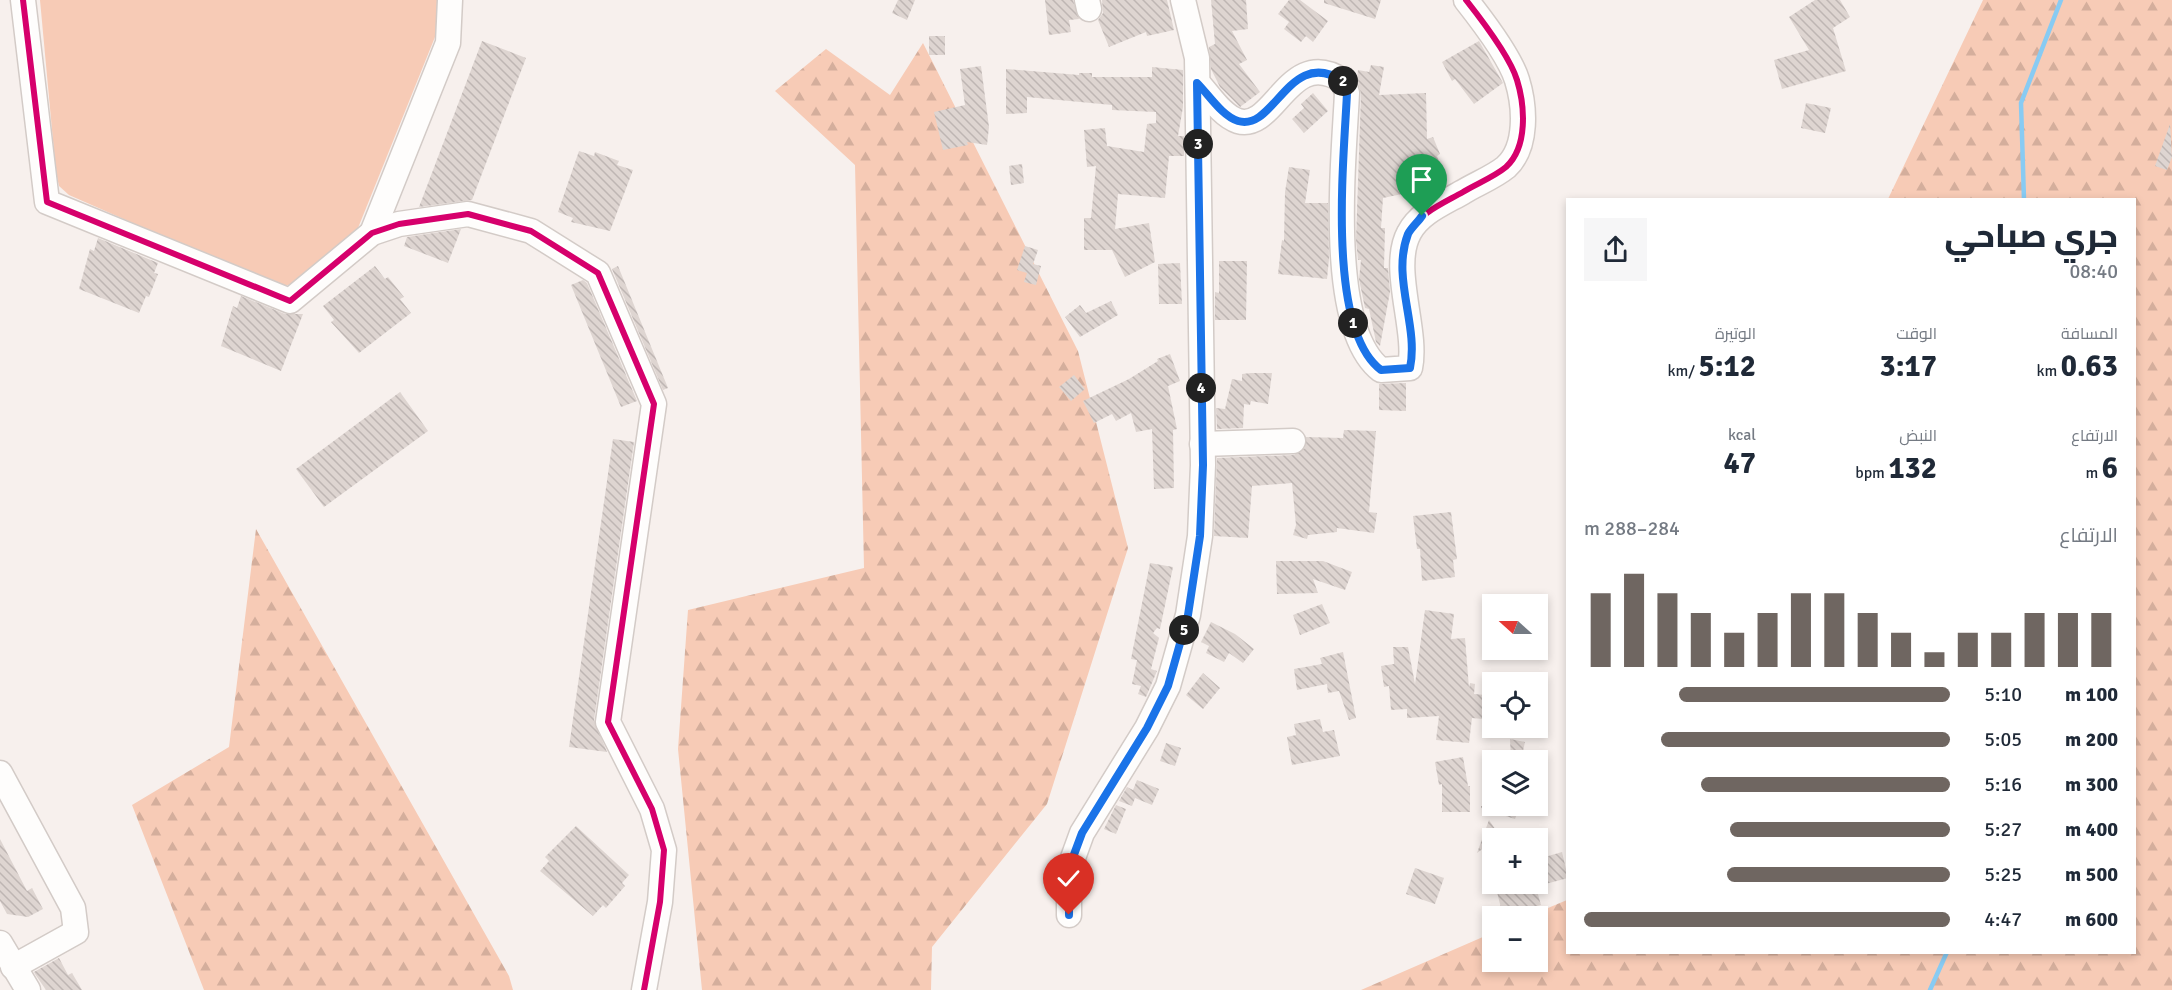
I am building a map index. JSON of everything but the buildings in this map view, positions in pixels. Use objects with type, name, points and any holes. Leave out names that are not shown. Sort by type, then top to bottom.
[{"type":"street","points":[[23,0],[47,202],[290,300],[372,233],[399,224],[468,214],[531,231],[598,273],[654,404],[608,722],[645,792],[664,850],[660,902],[644,990]]},
{"type":"street","points":[[372,233],[448,43],[450,0]]},
{"type":"street","points":[[1069,915],[1069,868],[1082,833],[1147,728],[1168,686],[1188,615],[1200,536],[1202,444],[1197,58],[1183,0]]},
{"type":"street","points":[[1197,83],[1226,114],[1239,122],[1254,120],[1300,78],[1316,71],[1331,73],[1343,81],[1347,93],[1343,183],[1345,279],[1349,312],[1369,361],[1381,370],[1410,368],[1413,353],[1403,293],[1408,233],[1422,216],[1506,166],[1522,140],[1522,109],[1517,79],[1483,21],[1466,0]]},
{"type":"street","points":[[1202,444],[1293,441]]},
{"type":"street","points":[[0,773],[73,908],[76,932],[12,967]]},
{"type":"street","points":[[0,943],[12,967],[28,990]]},
{"type":"green space","points":[[40,0],[438,0],[437,32],[358,228],[351,240],[299,284],[276,286],[69,195],[59,186]]},
{"type":"green space","points":[[1983,0],[2172,0],[2172,990],[1361,990],[1482,937],[1482,972],[1548,972],[1548,908],[1566,900],[1566,954],[2136,954],[2136,198],[1888,198]]},
{"type":"green space","points":[[923,43],[1078,351],[1128,548],[1047,804],[932,947],[931,990],[702,990],[678,749],[688,610],[864,568],[855,165],[775,91],[826,49],[890,95]]},
{"type":"green space","points":[[256,529],[509,976],[513,990],[204,990],[132,805],[229,747]]},
{"type":"waterway","points":[[2024,198],[2021,103],[2061,0]]},
{"type":"waterway","points":[[1930,990],[1946,954]]},
{"type":"cycle path","points":[[23,0],[47,202],[290,301],[372,233],[399,224],[468,214],[531,231],[598,273],[654,404],[608,722],[652,809],[664,850],[660,902],[644,990]]},
{"type":"cycle path","points":[[1198,83],[1227,115],[1238,121],[1251,121],[1262,114],[1296,81],[1309,74],[1325,73],[1343,81],[1347,93],[1342,240],[1345,281],[1352,318],[1364,349],[1381,370],[1410,368],[1411,336],[1402,264],[1409,233],[1413,226],[1433,209],[1506,167],[1518,149],[1523,126],[1522,102],[1513,71],[1494,38],[1466,0]]},
{"type":"route","points":[[1069,915],[1069,868],[1082,833],[1099,802],[1147,728],[1168,686],[1188,615],[1200,536],[1203,465],[1197,222],[1197,83],[1226,114],[1239,122],[1254,120],[1300,78],[1316,71],[1331,73],[1343,81],[1347,93],[1343,183],[1345,291],[1349,312],[1369,361],[1381,370],[1410,368],[1413,353],[1403,293],[1405,250],[1408,233],[1422,216]]}]
